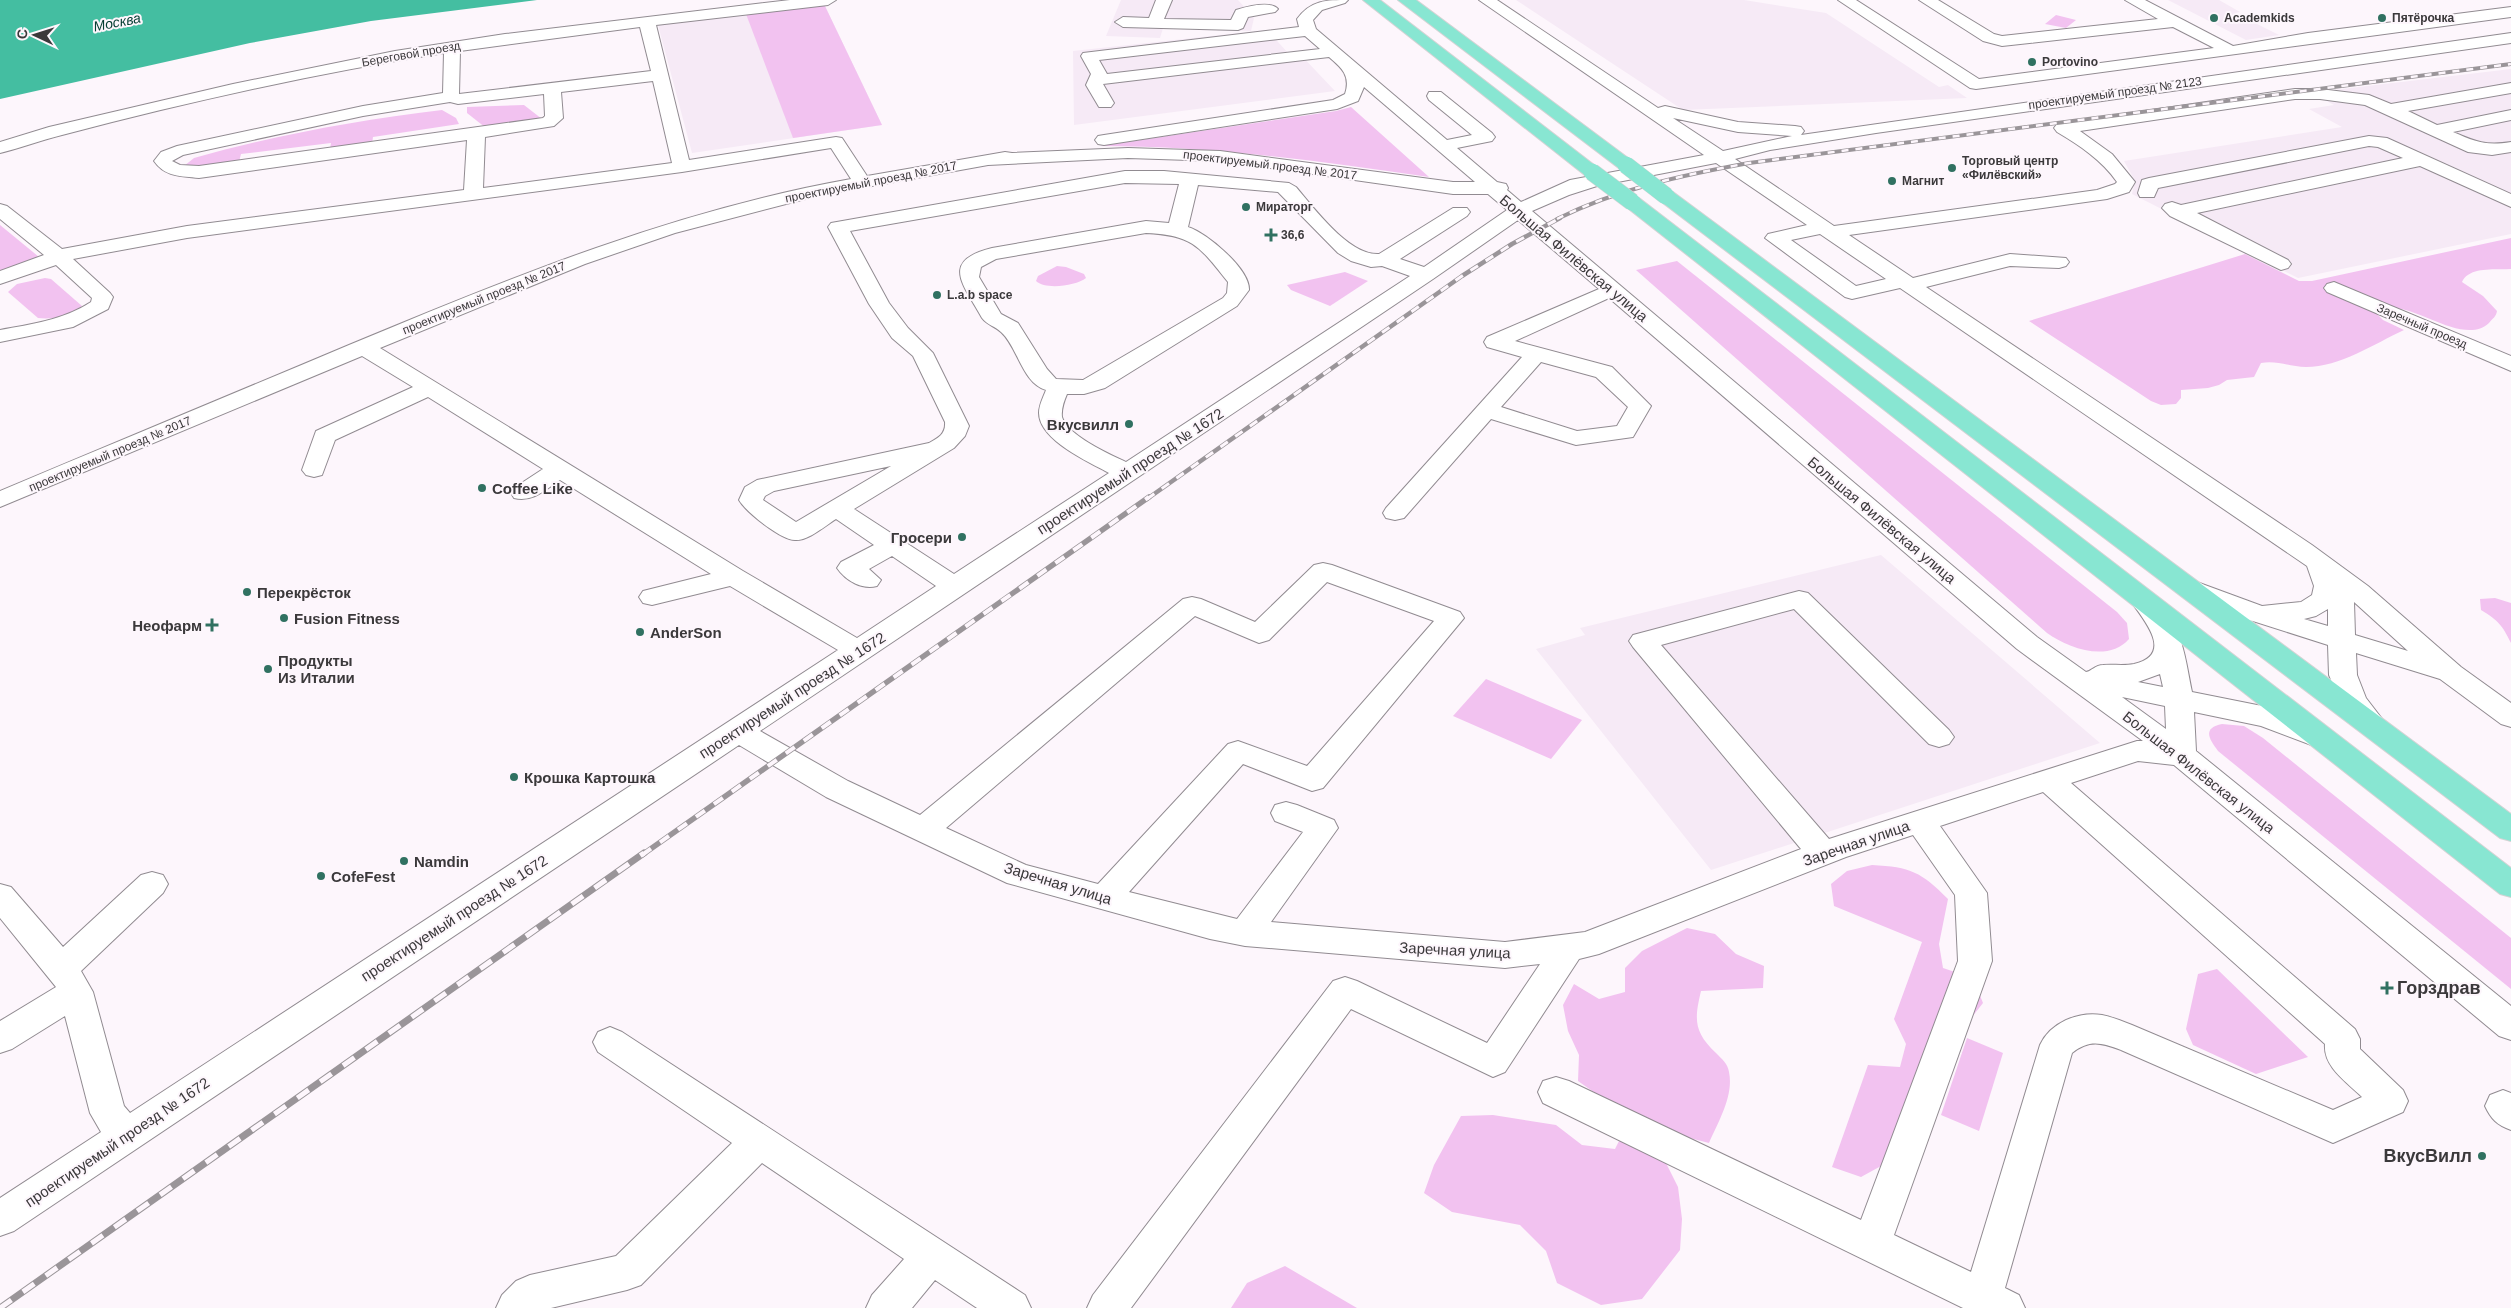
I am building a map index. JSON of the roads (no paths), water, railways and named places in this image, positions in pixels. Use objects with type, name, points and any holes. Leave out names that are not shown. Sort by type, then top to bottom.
[{"type":"main road","points":[[1371,0],[1591,177],[1632,202],[2511,885]]},
{"type":"main road","points":[[1413,5],[2511,830]]},
{"type":"street","name":"Береговой проезд","points":[[0,148],[55,131],[234,89],[395,56],[452,47],[828,0]]},
{"type":"street","points":[[1155,23],[1164,0]]},
{"type":"street","name":"Большая Филёвская улица","points":[[1254,0],[1308,30],[1492,188],[1522,195],[2038,651],[2182,755],[2511,1026]]},
{"type":"street","points":[[1105,103],[1094,85],[1099,74],[1089,56],[1308,30],[1305,19],[1317,7],[1340,0]]},
{"type":"street","points":[[1487,0],[2303,551],[2359,592],[2451,674],[2511,717]]},
{"type":"street","points":[[1846,0],[1976,84],[2511,12]]},
{"type":"street","points":[[1927,0],[1989,38],[2002,41],[2175,22]]},
{"type":"street","points":[[2133,0],[2231,51]]},
{"type":"street","points":[[1123,22],[1238,26],[1241,13],[1270,9]]},
{"type":"street","points":[[648,22],[682,167]]},
{"type":"street","name":"проектируемый проезд № 2123","points":[[1591,177],[1720,157],[1770,145],[1876,128],[2511,38]]},
{"type":"street","points":[[451,97],[452,47]]},
{"type":"street","points":[[1096,80],[1334,52]]},
{"type":"street","name":"проектируемый проезд № 2017","points":[[0,500],[363,347],[578,260],[668,229],[747,207],[862,182],[1137,134],[1337,104],[1352,97],[1356,86],[1353,69]]},
{"type":"street","points":[[552,88],[554,118],[548,122],[200,172],[170,168],[163,161],[167,156],[177,151],[291,126],[451,97],[466,100],[552,88],[660,75]]},
{"type":"street","points":[[2390,109],[2511,88]]},
{"type":"street","points":[[2059,262],[2010,260],[1852,293],[1775,238],[2100,195],[2122,188],[2126,182],[2119,170],[2105,156],[2063,128],[2296,94],[2320,94],[2368,100],[2474,148],[2492,150],[2511,147]]},
{"type":"street","points":[[1435,96],[1486,137],[1443,146]]},
{"type":"street","points":[[1635,100],[1683,116],[1738,127],[1814,131],[1876,128]]},
{"type":"street","points":[[2437,130],[2511,116]]},
{"type":"street","points":[[473,195],[476,133]]},
{"type":"street","points":[[2146,193],[2149,184],[2199,172],[2369,141],[2381,142],[2511,201]]},
{"type":"street","points":[[0,278],[38,266],[58,256],[187,232],[682,167],[836,142],[862,182]]},
{"type":"street","name":"проектируемый проезд № 2017","points":[[988,160],[1118,153],[1171,153],[1220,156],[1453,188],[1492,188]]},
{"type":"street","points":[[2178,212],[2422,160]]},
{"type":"street","points":[[936,449],[766,486],[758,489],[751,496],[754,505],[795,533],[936,449],[954,436],[957,429],[957,422],[922,352],[900,333],[879,304],[838,227],[1125,177],[1190,178],[1282,187],[1347,252],[1370,261],[1384,260],[1426,275]]},
{"type":"street","name":"проектируемый проезд № 1672","points":[[0,1220],[1426,275],[1522,195],[1562,191],[1591,177]]},
{"type":"street","points":[[1178,230],[1190,178]]},
{"type":"street","points":[[2124,185],[2146,193],[2178,212],[2281,264]]},
{"type":"street","points":[[0,210],[58,256],[103,297],[101,305],[78,319],[64,324],[0,336]]},
{"type":"street","points":[[1384,260],[1460,212]]},
{"type":"street","points":[[1146,227],[1178,230],[1204,239],[1238,281],[1239,289],[1237,296],[1230,302],[1097,383],[1084,388],[1058,388],[1048,384],[1038,373],[1010,328],[993,318],[969,277],[971,264],[977,259],[992,254],[1146,227]]},
{"type":"street","name":"Заречный проезд","points":[[2334,288],[2511,364]]},
{"type":"street","points":[[1486,410],[1576,438],[1625,432],[1640,406],[1604,372],[1495,342],[1600,295]]},
{"type":"street","points":[[363,347],[734,577],[859,651]]},
{"type":"street","points":[[1395,513],[1536,354]]},
{"type":"street","points":[[314,470],[324,436],[430,388]]},
{"type":"street","points":[[1058,388],[1050,411],[1054,426],[1066,438],[1128,473]]},
{"type":"street","points":[[523,493],[560,468]]},
{"type":"street","points":[[836,508],[956,587]]},
{"type":"street","points":[[868,580],[850,568],[893,545]]},
{"type":"street","points":[[2243,609],[2262,612],[2294,612],[2312,607],[2324,599],[2327,593],[2325,578],[2303,551]]},
{"type":"street","points":[[923,830],[1192,605],[1258,634],[1323,571],[1451,618],[1312,780],[1238,751],[1105,898]]},
{"type":"street","points":[[652,597],[734,577]]},
{"type":"street","points":[[2340,579],[2343,675],[2346,688],[2358,708],[2380,732]]},
{"type":"street","points":[[2178,580],[2203,594],[2243,609],[2451,674]]},
{"type":"street","points":[[2135,593],[2162,626],[2168,645],[2179,699],[2182,755]]},
{"type":"street","points":[[1823,854],[1643,641],[1799,599],[1939,738]]},
{"type":"street","points":[[2038,651],[2066,666],[2082,671],[2115,675],[2143,672],[2152,667],[2161,661],[2168,645]]},
{"type":"street","points":[[2068,673],[2102,685],[2267,717],[2311,734],[2335,748]]},
{"type":"street","name":"Заречная улица","points":[[737,731],[837,789],[1018,875],[1210,926],[1245,933],[1505,955],[1587,945],[1823,854],[2137,751],[2182,755]]},
{"type":"street","points":[[1556,1092],[2000,1305],[2057,1045],[2075,1030],[2100,1029],[2132,1039],[2333,1127],[2390,1101],[2342,1054],[2343,1039],[2047,779]]},
{"type":"street","points":[[1245,933],[1323,828],[1286,813]]},
{"type":"street","points":[[1871,1244],[1975,961],[1971,893],[1919,821]]},
{"type":"street","points":[[0,1039],[69,981],[152,884]]},
{"type":"street","points":[[0,896],[69,981],[108,1113],[126,1135]]},
{"type":"street","points":[[1108,1308],[1345,991],[1493,1062],[1569,947]]},
{"type":"street","points":[[610,1042],[1011,1308]]},
{"type":"street","points":[[516,1308],[530,1294],[627,1272],[759,1141]]},
{"type":"street","points":[[886,1308],[932,1255]]},
{"type":"water","name":"Москва","points":[[0,0],[537,0],[371,21],[250,43],[0,99]]},
{"type":"railway","points":[[1557,219],[1580,208],[1627,191],[1749,163],[2511,64]]},
{"type":"railway","points":[[1147,499],[1462,276],[1512,244],[1560,218]]},
{"type":"railway","points":[[642,855],[1149,497]]},
{"type":"railway","points":[[0,1308],[644,853]]},
{"type":"place","name":"Academkids","points":[[2214,18]]},
{"type":"place","name":"Пятёрочка","points":[[2382,18]]},
{"type":"place","name":"Portovino","points":[[2032,62]]},
{"type":"place","name":"Торговый центр «Филёвский»","points":[[1952,168]]},
{"type":"place","name":"Магнит","points":[[1892,181]]},
{"type":"place","name":"Мираторг","points":[[1246,207]]},
{"type":"place","name":"36,6","points":[[1271,235]]},
{"type":"place","name":"L.a.b space","points":[[937,295]]},
{"type":"place","name":"Вкусвилл","points":[[1129,424]]},
{"type":"place","name":"Coffee Like","points":[[482,488]]},
{"type":"place","name":"Гросери","points":[[962,537]]},
{"type":"place","name":"Перекрёсток","points":[[247,592]]},
{"type":"place","name":"Fusion Fitness","points":[[284,618]]},
{"type":"place","name":"Неофарм","points":[[212,625]]},
{"type":"place","name":"AnderSon","points":[[640,632]]},
{"type":"place","name":"Продукты Из Италии","points":[[268,669]]},
{"type":"place","name":"Крошка Картошка","points":[[514,777]]},
{"type":"place","name":"Namdin","points":[[404,861]]},
{"type":"place","name":"CofeFest","points":[[321,876]]},
{"type":"place","name":"Горздрав","points":[[2387,988]]},
{"type":"place","name":"ВкусВилл","points":[[2482,1156]]}]
